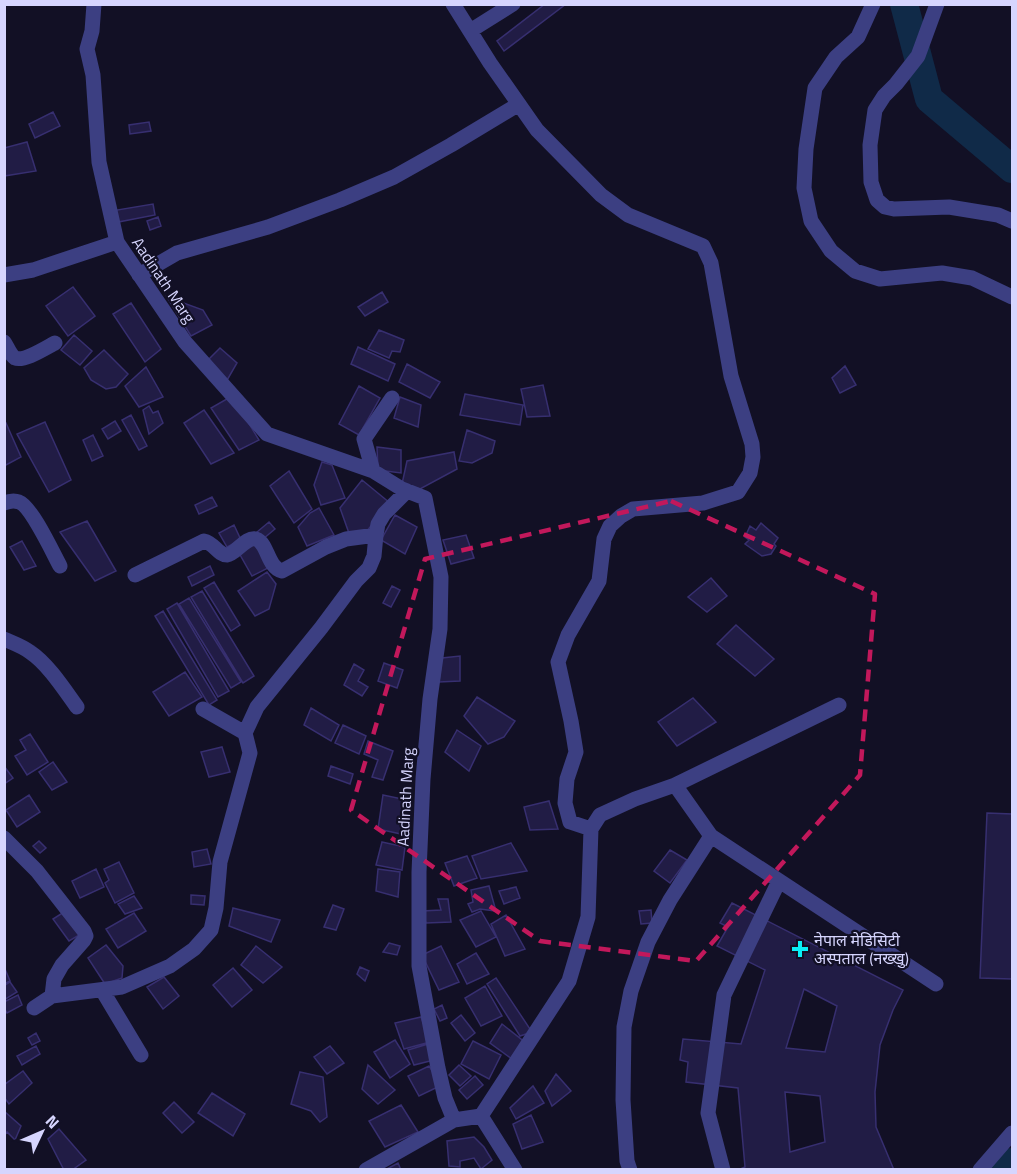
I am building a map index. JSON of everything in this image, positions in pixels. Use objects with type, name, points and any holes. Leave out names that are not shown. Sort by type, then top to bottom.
[{"type":"street","name":"Aadinath Marg","points":[[94,4],[92,31],[87,50],[93,75],[99,162],[117,242],[139,275],[185,342],[267,434],[373,471],[405,490],[425,498],[441,577],[440,629],[430,699],[423,779],[419,872],[419,966],[438,1068],[445,1098],[454,1120]]},
{"type":"street","points":[[453,4],[490,63],[537,130],[601,195],[628,215],[703,246],[711,263],[730,376],[752,444],[753,457],[750,473],[738,492],[703,503],[633,509],[610,526],[604,539],[599,581],[568,635],[558,662],[576,752],[567,779],[565,802],[570,822],[591,829]]},
{"type":"street","points":[[470,31],[513,4]]},
{"type":"street","points":[[873,4],[858,37],[836,57],[815,88],[806,148],[804,188],[811,221],[831,251],[855,271],[880,279],[942,273],[972,278],[1012,297]]},
{"type":"street","points":[[938,4],[918,56],[875,110],[870,146],[871,182],[877,200],[885,207],[894,209],[949,207],[998,215],[1012,221]]},
{"type":"street","points":[[139,275],[177,253],[268,227],[394,177],[451,146],[519,104]]},
{"type":"street","points":[[4,275],[33,270],[117,242]]},
{"type":"street","points":[[4,342],[12,355],[20,359],[55,343]]},
{"type":"street","points":[[373,471],[364,439],[392,398]]},
{"type":"street","points":[[34,1008],[52,996],[122,987],[170,966],[194,949],[211,930],[216,908],[220,862],[250,753],[245,733],[257,707],[356,581],[369,568],[374,556],[378,524],[405,490]]},
{"type":"street","points":[[4,503],[19,502],[28,508],[60,566]]},
{"type":"street","points":[[135,575],[204,541],[210,542],[225,555],[250,539],[256,539],[273,565],[282,571],[346,539],[376,535]]},
{"type":"street","points":[[4,639],[33,653],[77,706]]},
{"type":"street","points":[[366,1170],[454,1120],[481,1116],[569,981],[588,917],[591,829],[600,815],[635,799],[675,785],[839,705]]},
{"type":"street","points":[[203,708],[245,733]]},
{"type":"street","points":[[675,785],[711,836],[936,984]]},
{"type":"street","points":[[630,1170],[627,1161],[623,1100],[624,1027],[632,992],[648,942],[670,900],[711,836]]},
{"type":"street","points":[[4,838],[37,871],[86,936],[62,965],[54,979],[52,996]]},
{"type":"street","points":[[723,1170],[708,1113],[724,995],[779,881]]},
{"type":"street","points":[[102,990],[141,1055]]},
{"type":"street","points":[[481,1116],[515,1170]]},
{"type":"street","points":[[980,1170],[1012,1133]]},
{"type":"highlighted area","points":[[671,501],[875,594],[860,775],[696,961],[540,941],[351,810],[425,559]]},
{"type":"building","points":[[545,4],[566,4],[504,51],[497,41]]},
{"type":"building","points":[[53,112],[60,126],[35,138],[29,124]]},
{"type":"building","points":[[149,122],[151,131],[130,134],[129,125]]},
{"type":"building","points":[[27,142],[36,171],[4,176],[4,148]]},
{"type":"building","points":[[153,204],[155,215],[113,223],[111,211]]},
{"type":"building","points":[[158,217],[161,226],[150,230],[147,221]]},
{"type":"building","points":[[73,287],[95,316],[68,336],[46,306]]},
{"type":"building","points":[[382,292],[388,302],[365,316],[358,307]]},
{"type":"building","points":[[167,297],[203,310],[212,325],[191,336]]},
{"type":"building","points":[[131,303],[161,349],[145,362],[113,314]]},
{"type":"building","points":[[379,330],[404,340],[400,352],[392,351],[389,358],[368,349]]},
{"type":"building","points":[[74,335],[92,351],[80,365],[61,350]]},
{"type":"building","points":[[358,347],[395,364],[388,381],[351,364]]},
{"type":"building","points":[[220,348],[237,363],[226,382],[206,362]]},
{"type":"building","points":[[104,350],[128,374],[116,387],[106,389],[91,380],[84,368]]},
{"type":"building","points":[[407,364],[440,382],[430,398],[399,382]]},
{"type":"building","points":[[845,366],[856,385],[840,393],[832,378]]},
{"type":"building","points":[[146,367],[163,397],[139,407],[125,386]]},
{"type":"building","points":[[543,385],[550,416],[527,417],[521,389]]},
{"type":"building","points":[[359,386],[380,398],[359,435],[339,424]]},
{"type":"building","points":[[465,394],[523,405],[520,425],[460,415]]},
{"type":"building","points":[[232,396],[259,440],[239,450],[211,408]]},
{"type":"building","points":[[400,397],[421,405],[418,427],[394,418]]},
{"type":"building","points":[[149,406],[153,413],[158,411],[163,423],[149,434],[143,410]]},
{"type":"building","points":[[204,410],[234,453],[211,464],[184,423]]},
{"type":"building","points":[[131,415],[147,446],[139,450],[122,420]]},
{"type":"building","points":[[115,421],[121,431],[108,439],[102,429]]},
{"type":"building","points":[[45,422],[71,480],[49,492],[17,434]]},
{"type":"building","points":[[6,423],[21,457],[6,465],[4,462],[4,424]]},
{"type":"building","points":[[467,430],[495,441],[492,453],[472,463],[459,461]]},
{"type":"building","points":[[93,435],[103,456],[92,461],[83,440]]},
{"type":"building","points":[[377,447],[401,450],[401,473],[378,470]]},
{"type":"building","points":[[454,452],[457,469],[420,489],[402,484],[407,461]]},
{"type":"building","points":[[322,462],[332,465],[345,498],[321,505],[314,485]]},
{"type":"building","points":[[289,471],[312,509],[294,523],[270,486]]},
{"type":"building","points":[[362,480],[390,503],[366,532],[350,536],[340,508]]},
{"type":"building","points":[[212,497],[217,506],[199,514],[195,505]]},
{"type":"building","points":[[319,508],[334,535],[307,546],[298,527],[310,513]]},
{"type":"building","points":[[395,515],[417,527],[405,554],[381,540]]},
{"type":"building","points":[[87,521],[116,571],[95,581],[60,532]]},
{"type":"building","points":[[269,522],[275,529],[263,539],[257,532]]},
{"type":"building","points":[[761,523],[778,538],[771,554],[762,556],[745,544],[749,540],[745,537],[750,526],[756,530]]},
{"type":"building","points":[[234,525],[241,540],[227,547],[219,533]]},
{"type":"building","points":[[466,535],[474,558],[451,564],[443,540]]},
{"type":"building","points":[[22,541],[36,566],[24,570],[10,547]]},
{"type":"building","points":[[256,543],[270,567],[252,576],[239,553]]},
{"type":"building","points":[[210,566],[214,575],[192,586],[188,577]]},
{"type":"building","points":[[267,572],[276,584],[269,609],[255,616],[238,591]]},
{"type":"building","points":[[711,578],[727,596],[707,612],[688,597]]},
{"type":"building","points":[[214,582],[240,625],[231,631],[204,588]]},
{"type":"building","points":[[392,586],[400,590],[391,607],[383,603]]},
{"type":"building","points":[[202,591],[254,676],[243,683],[191,597]]},
{"type":"building","points":[[189,598],[241,682],[231,688],[179,604]]},
{"type":"building","points":[[177,603],[229,691],[218,697],[167,609]]},
{"type":"building","points":[[163,611],[217,700],[209,705],[155,616]]},
{"type":"building","points":[[736,625],[774,659],[755,676],[717,644]]},
{"type":"building","points":[[460,656],[460,681],[439,682],[442,658]]},
{"type":"building","points":[[384,663],[403,670],[397,688],[378,681]]},
{"type":"building","points":[[354,664],[364,670],[358,681],[368,687],[362,696],[344,685]]},
{"type":"building","points":[[185,672],[202,697],[169,716],[153,692]]},
{"type":"building","points":[[477,697],[515,721],[504,737],[488,744],[464,716]]},
{"type":"building","points":[[693,698],[716,722],[677,746],[658,722]]},
{"type":"building","points":[[311,708],[339,725],[331,741],[304,725]]},
{"type":"building","points":[[343,725],[366,736],[359,754],[335,743]]},
{"type":"building","points":[[457,730],[481,746],[469,771],[445,752]]},
{"type":"building","points":[[30,734],[48,762],[27,775],[15,756],[26,750],[20,740]]},
{"type":"building","points":[[368,741],[393,751],[383,780],[372,777],[378,760],[364,754]]},
{"type":"building","points":[[222,747],[230,772],[209,777],[201,752]]},
{"type":"building","points":[[53,762],[67,782],[52,790],[39,772]]},
{"type":"building","points":[[4,766],[13,778],[4,784]]},
{"type":"building","points":[[331,766],[353,774],[350,784],[328,776]]},
{"type":"building","points":[[29,795],[40,812],[17,827],[6,810]]},
{"type":"building","points":[[383,795],[407,800],[401,834],[378,829]]},
{"type":"building","points":[[549,801],[558,829],[530,830],[524,807]]},
{"type":"building","points":[[987,813],[1012,814],[1012,979],[980,978]]},
{"type":"building","points":[[39,841],[46,848],[40,853],[33,846]]},
{"type":"building","points":[[382,842],[405,847],[402,870],[376,865]]},
{"type":"building","points":[[511,843],[527,871],[481,879],[472,856]]},
{"type":"building","points":[[207,849],[211,864],[194,867],[192,852]]},
{"type":"building","points":[[670,850],[687,860],[670,883],[654,871]]},
{"type":"building","points":[[467,856],[477,878],[454,886],[445,863]]},
{"type":"building","points":[[119,862],[134,893],[115,903],[105,883],[109,880],[104,869]]},
{"type":"building","points":[[96,869],[104,887],[80,898],[72,881]]},
{"type":"building","points":[[378,869],[400,872],[398,897],[376,891]]},
{"type":"building","points":[[489,886],[496,911],[480,909],[472,912],[468,904],[473,902],[471,890]]},
{"type":"building","points":[[516,887],[520,898],[504,904],[499,891]]},
{"type":"building","points":[[191,895],[205,896],[204,905],[191,904]]},
{"type":"building","points":[[134,896],[142,908],[125,914],[118,904]]},
{"type":"building","points":[[438,899],[448,899],[451,922],[426,923],[422,911],[441,910]]},
{"type":"building","points":[[732,903],[903,990],[880,1045],[875,1092],[876,1127],[894,1170],[738,1170],[745,1167],[738,1088],[686,1082],[688,1062],[680,1060],[683,1039],[741,1044],[765,970],[717,946],[728,927],[720,923]],"holes":[[[804,989],[837,1006],[825,1052],[786,1048]],[[785,1092],[820,1096],[825,1142],[790,1152]]]},
{"type":"building","points":[[333,905],[344,909],[336,930],[324,927]]},
{"type":"building","points":[[233,908],[280,920],[271,942],[229,926]]},
{"type":"building","points":[[651,910],[652,923],[641,924],[639,911]]},
{"type":"building","points":[[481,911],[496,937],[476,947],[460,920]]},
{"type":"building","points":[[64,912],[81,934],[69,941],[53,919]]},
{"type":"building","points":[[134,913],[146,931],[118,948],[106,929]]},
{"type":"building","points":[[506,915],[525,949],[505,956],[491,924]]},
{"type":"building","points":[[389,943],[400,946],[397,955],[383,952]]},
{"type":"building","points":[[106,945],[123,966],[122,978],[105,984],[88,958]]},
{"type":"building","points":[[256,946],[282,967],[263,983],[241,965]]},
{"type":"building","points":[[441,946],[459,982],[439,990],[422,955]]},
{"type":"building","points":[[476,953],[489,974],[467,984],[457,964]]},
{"type":"building","points":[[360,967],[369,971],[365,981],[357,974]]},
{"type":"building","points":[[233,968],[252,990],[232,1007],[213,985]]},
{"type":"building","points":[[4,969],[10,981],[4,984]]},
{"type":"building","points":[[164,977],[179,996],[163,1009],[147,987]]},
{"type":"building","points":[[496,978],[532,1032],[520,1036],[487,984]]},
{"type":"building","points":[[10,982],[17,992],[4,1000],[4,986]]},
{"type":"building","points":[[485,986],[502,1016],[481,1026],[465,998]]},
{"type":"building","points":[[18,995],[22,1005],[7,1013],[4,1002]]},
{"type":"building","points":[[442,1005],[447,1018],[440,1021],[434,1009]]},
{"type":"building","points":[[461,1015],[475,1033],[465,1041],[451,1023]]},
{"type":"building","points":[[421,1017],[430,1042],[404,1049],[395,1023]]},
{"type":"building","points":[[502,1024],[526,1043],[516,1062],[490,1043]]},
{"type":"building","points":[[36,1033],[40,1041],[32,1045],[28,1038]]},
{"type":"building","points":[[395,1040],[410,1064],[390,1078],[374,1052]]},
{"type":"building","points":[[473,1041],[501,1055],[489,1079],[461,1064]]},
{"type":"building","points":[[428,1044],[434,1060],[414,1065],[408,1050]]},
{"type":"building","points":[[36,1046],[40,1054],[22,1065],[17,1056]]},
{"type":"building","points":[[330,1046],[344,1063],[327,1074],[314,1057]]},
{"type":"building","points":[[368,1065],[395,1090],[378,1104],[362,1089]]},
{"type":"building","points":[[459,1065],[471,1076],[460,1086],[449,1075]]},
{"type":"building","points":[[429,1066],[442,1085],[419,1096],[408,1076]]},
{"type":"building","points":[[23,1071],[32,1083],[9,1104],[4,1097],[4,1085]]},
{"type":"building","points":[[300,1072],[323,1077],[327,1117],[320,1122],[311,1111],[291,1104]]},
{"type":"building","points":[[556,1074],[571,1091],[552,1106],[545,1091]]},
{"type":"building","points":[[475,1076],[483,1085],[467,1099],[459,1090]]},
{"type":"building","points":[[533,1086],[544,1103],[516,1119],[510,1108]]},
{"type":"building","points":[[212,1093],[245,1114],[233,1136],[198,1113]]},
{"type":"building","points":[[174,1102],[194,1122],[182,1133],[163,1113]]},
{"type":"building","points":[[401,1105],[418,1132],[385,1147],[369,1121]]},
{"type":"building","points":[[4,1111],[21,1126],[15,1140],[7,1132],[4,1136]]},
{"type":"building","points":[[531,1115],[543,1142],[522,1149],[513,1124]]},
{"type":"building","points":[[59,1129],[86,1160],[72,1170],[64,1170],[48,1139]]},
{"type":"building","points":[[474,1137],[492,1160],[481,1169],[474,1158],[460,1161],[460,1167],[449,1166],[447,1141]]},
{"type":"building","points":[[398,1163],[401,1170],[385,1170]]},
{"type":"waterway","points":[[904,4],[929,99],[1012,169]]},
{"type":"waterway","points":[[1004,1170],[1012,1162]]},
{"type":"place","name":"नेपाल मेडिसिटी अस्पताल (नख्खु)","points":[[800,949]]}]
